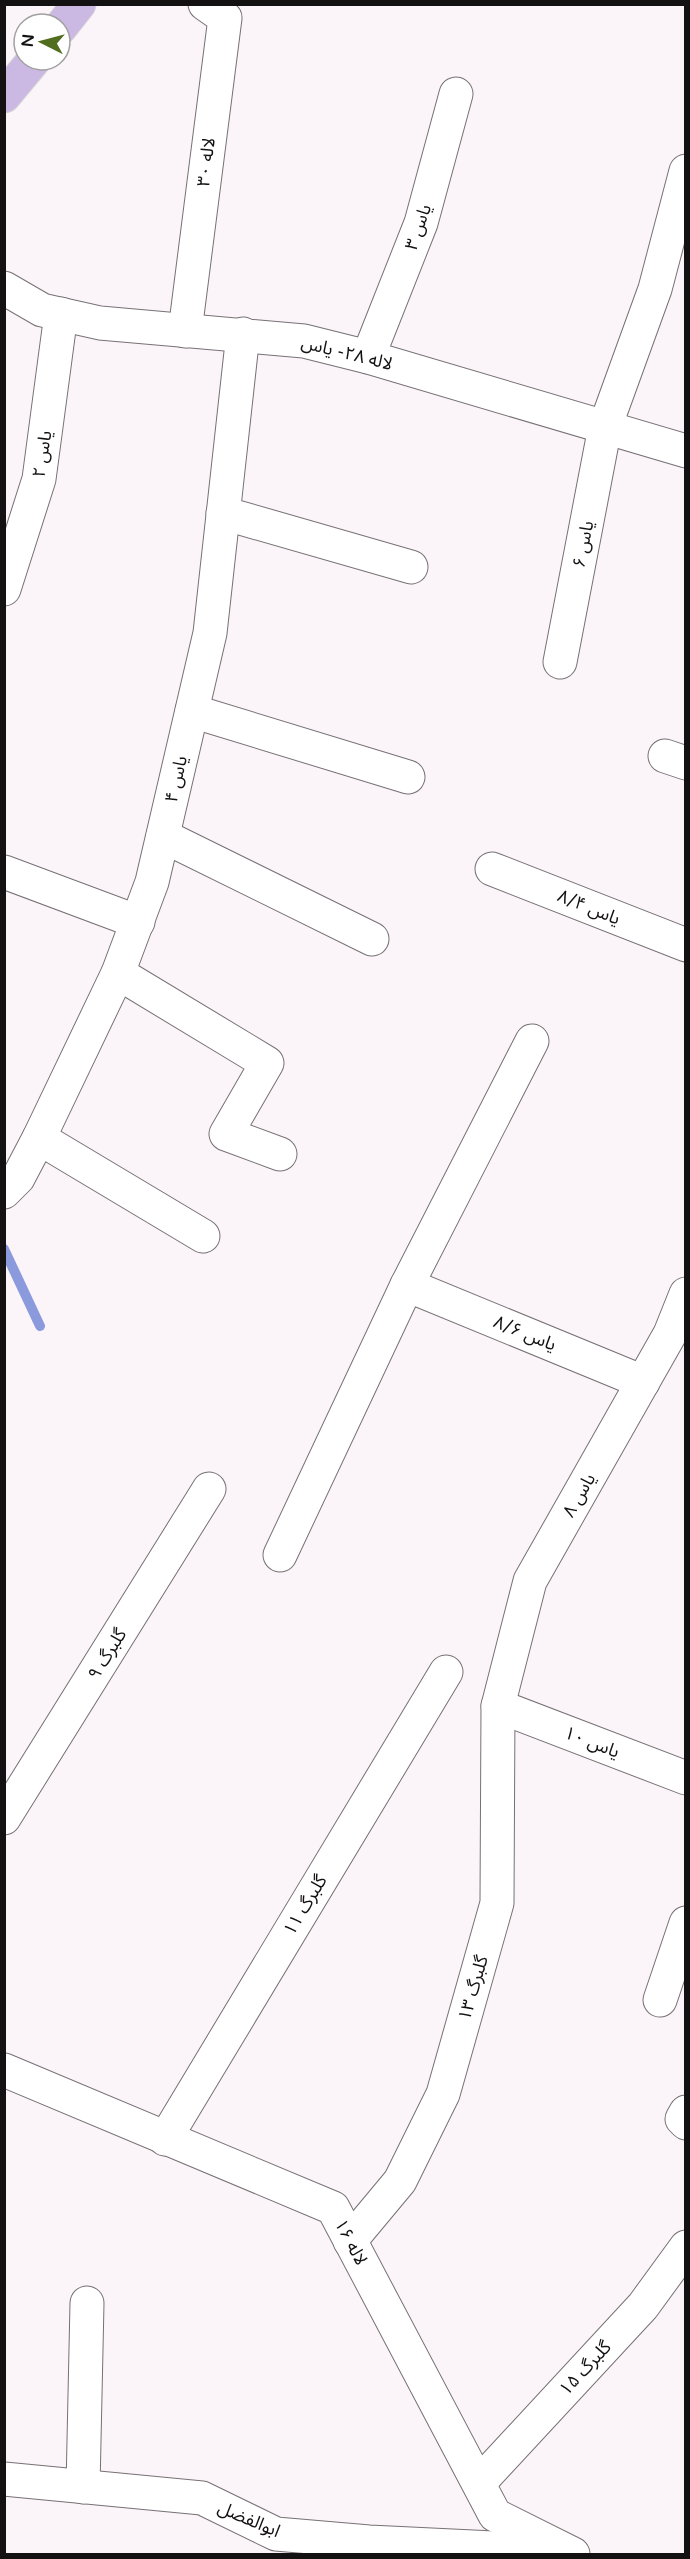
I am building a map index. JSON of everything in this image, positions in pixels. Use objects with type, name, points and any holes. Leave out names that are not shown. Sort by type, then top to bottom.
[{"type":"main road","points":[[4,96],[24,72]]},
{"type":"street","name":"لاله ۳۰","points":[[185,331],[225,18],[205,4]]},
{"type":"street","name":"یاس ۳","points":[[368,357],[421,223],[456,94]]},
{"type":"street","name":"یاس ۶","points":[[560,662],[605,427],[655,289],[686,171]]},
{"type":"street","name":"لاله ۲۸- یاس","points":[[4,288],[42,310],[100,323],[304,341],[368,357],[686,450]]},
{"type":"street","name":"یاس ۲","points":[[4,589],[39,479],[61,314]]},
{"type":"street","name":"یاس ۴","points":[[4,1192],[18,1178],[39,1138],[118,973],[153,882],[210,633],[243,334]]},
{"type":"street","points":[[223,513],[411,567]]},
{"type":"street","points":[[192,711],[408,777]]},
{"type":"street","points":[[163,836],[372,939]]},
{"type":"street","name":"یاس ۸/۴","points":[[492,869],[686,945]]},
{"type":"street","points":[[4,872],[138,921]]},
{"type":"street","points":[[118,973],[267,1064],[226,1134],[280,1154]]},
{"type":"street","points":[[280,1555],[407,1285],[532,1041]]},
{"type":"street","points":[[39,1138],[203,1236]]},
{"type":"street","name":"یاس ۸/۶","points":[[407,1285],[643,1382]]},
{"type":"street","name":"یاس ۸","points":[[498,1707],[531,1581],[670,1334],[686,1294]]},
{"type":"street","name":"گلبرگ ۹","points":[[4,1818],[209,1489]]},
{"type":"street","name":"گلبرگ ۱۱","points":[[165,2139],[446,1672]]},
{"type":"street","name":"یاس ۱۰","points":[[498,1707],[686,1778]]},
{"type":"street","name":"گلبرگ ۱۳","points":[[351,2241],[400,2181],[443,2094],[497,1903],[498,1707]]},
{"type":"street","points":[[660,2000],[686,1923]]},
{"type":"street","name":"لاله ۱۶","points":[[4,2070],[333,2208],[495,2515],[570,2553]]},
{"type":"street","points":[[686,2112],[682,2119],[686,2122]]},
{"type":"street","name":"گلبرگ ۱۵","points":[[479,2483],[642,2306],[686,2247]]},
{"type":"street","points":[[82,2487],[87,2303]]},
{"type":"street","name":"ابوالفضل","points":[[4,2479],[202,2498],[276,2534],[366,2548],[570,2553]]},
{"type":"waterway","points":[[4,1249],[40,1326]]}]
